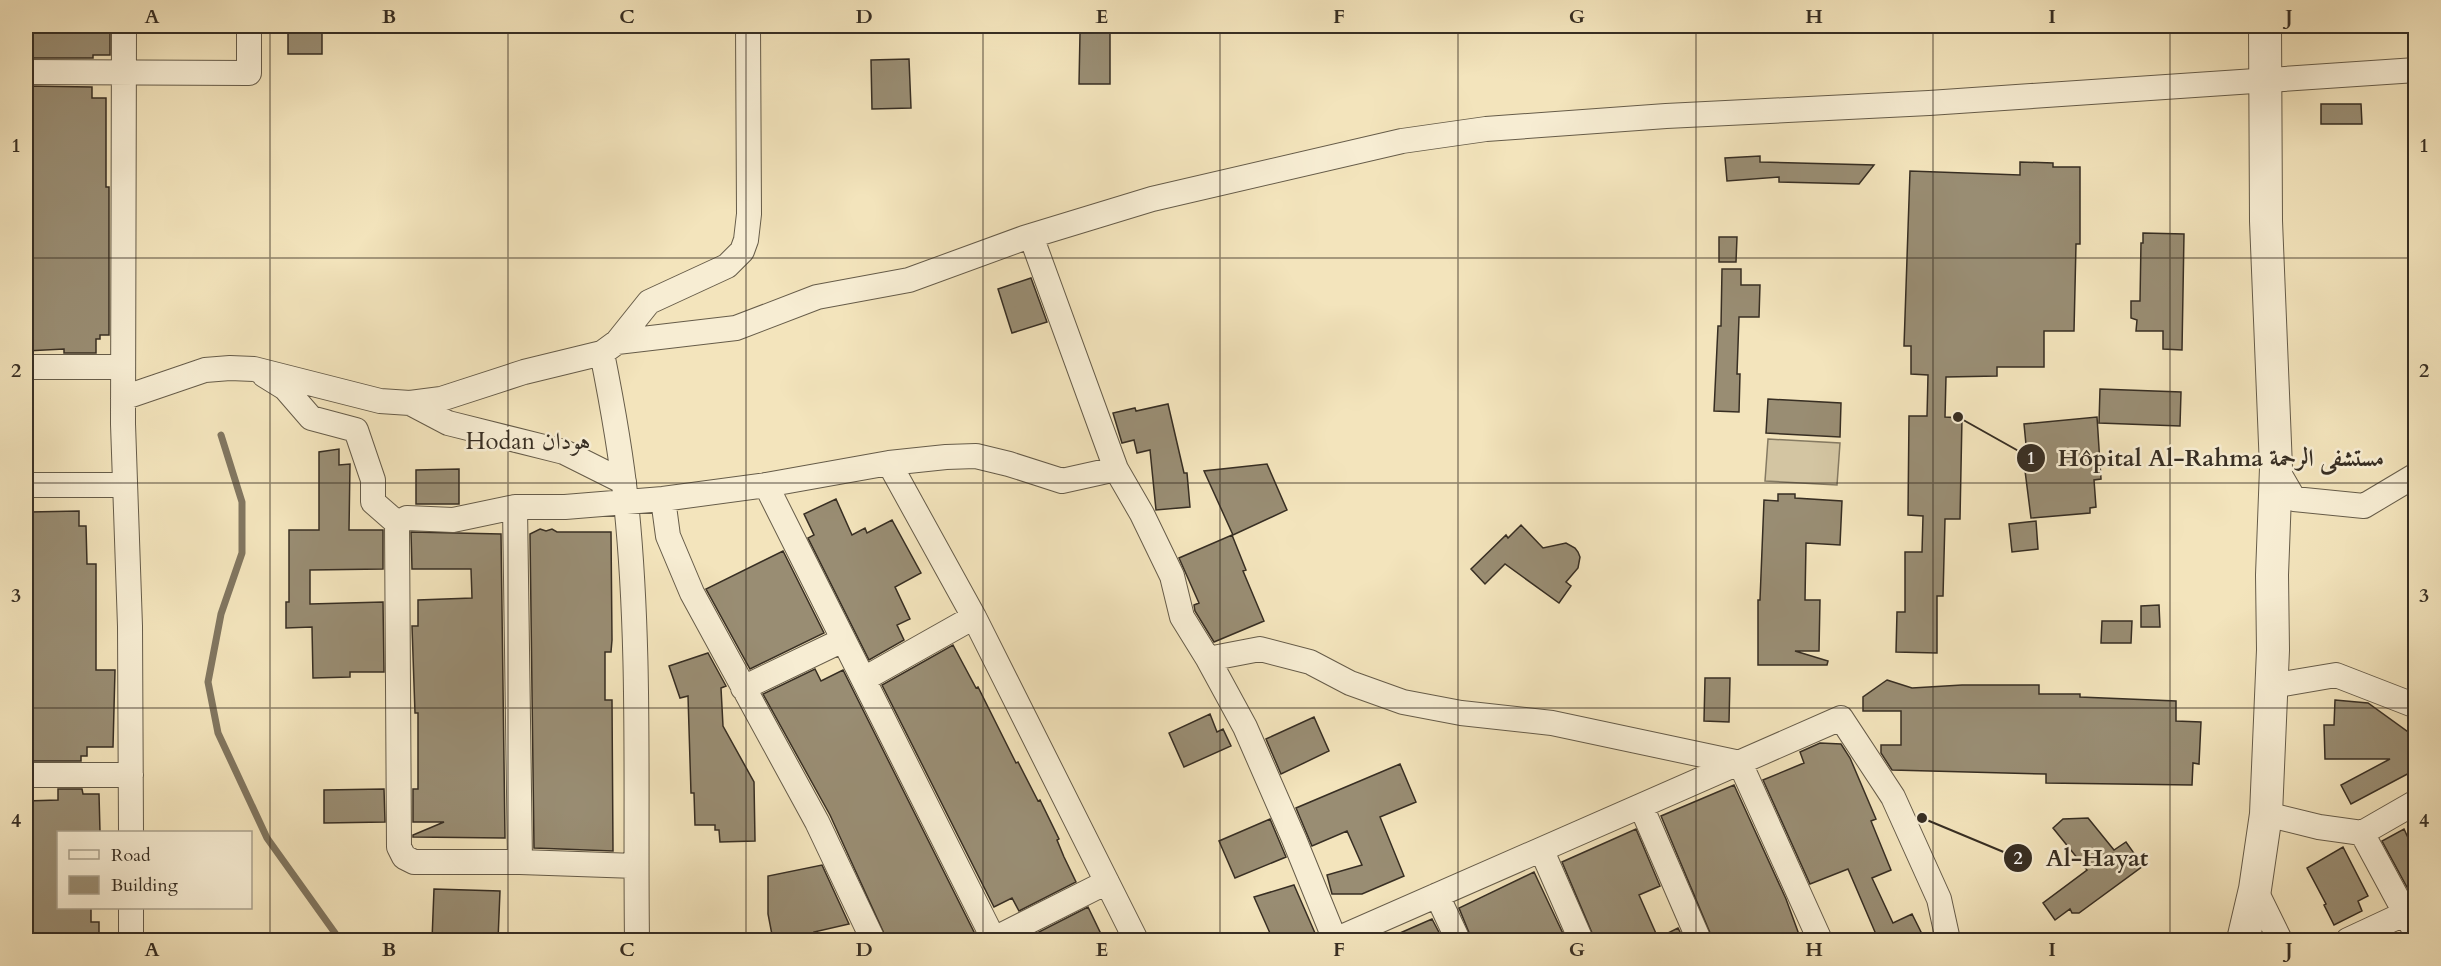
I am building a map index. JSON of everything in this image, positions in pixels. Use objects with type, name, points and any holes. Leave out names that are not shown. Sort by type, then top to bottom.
[{"type":"street","points":[[124,26],[122,367],[130,626],[131,831]]},
{"type":"street","points":[[26,72],[249,73],[249,26]]},
{"type":"street","points":[[637,940],[632,586],[610,348],[649,302],[726,266],[742,251],[746,240],[748,214],[748,26]]},
{"type":"street","points":[[2243,940],[2255,889],[2266,814],[2271,686],[2276,468],[2266,221],[2265,26]]},
{"type":"street","points":[[123,398],[205,370],[254,369],[380,400],[410,403],[441,399],[524,372],[610,348],[736,328],[817,297],[909,280],[1031,236],[1152,199],[1402,141],[1486,129],[2415,70]]},
{"type":"street","points":[[1031,236],[1116,469],[1142,514],[1172,576],[1182,617],[1245,727],[1335,940],[1841,718],[1893,797],[1939,898],[1948,940]]},
{"type":"street","points":[[26,367],[122,367]]},
{"type":"street","points":[[254,369],[285,388],[311,418],[356,430],[372,480],[372,502],[397,523],[399,847],[404,857],[414,862],[520,862],[636,866]]},
{"type":"street","points":[[410,403],[448,423],[564,452],[625,492],[663,499],[766,485],[889,463],[976,456],[1062,481],[1116,469]]},
{"type":"street","points":[[889,463],[974,617],[1136,940]]},
{"type":"street","points":[[2276,468],[2294,499],[2364,506],[2415,475]]},
{"type":"street","points":[[26,485],[124,485]]},
{"type":"street","points":[[766,485],[993,940],[1107,882]]},
{"type":"street","points":[[397,523],[407,518],[453,520],[515,507],[565,507],[625,492]]},
{"type":"street","points":[[663,499],[668,536],[692,593],[817,822],[873,940]]},
{"type":"street","points":[[515,507],[520,862]]},
{"type":"street","points":[[864,679],[974,617]]},
{"type":"street","points":[[743,688],[843,640]]},
{"type":"street","points":[[1208,659],[1260,649],[1310,662],[1350,683],[1403,702],[1461,713],[1552,723],[1740,763]]},
{"type":"street","points":[[2271,686],[2336,675],[2415,706]]},
{"type":"street","points":[[1740,763],[1820,940]]},
{"type":"street","points":[[26,776],[131,775]]},
{"type":"street","points":[[2266,814],[2319,827],[2362,833],[2415,802]]},
{"type":"street","points":[[1641,806],[1699,940]]},
{"type":"street","points":[[2348,940],[2411,923],[2362,833]]},
{"type":"street","points":[[1542,851],[1581,940]]},
{"type":"street","points":[[2255,889],[2280,940]]},
{"type":"street","points":[[1437,895],[1458,940]]},
{"type":"street","points":[[131,909],[131,940]]},
{"type":"shaded area","points":[[1768,439],[1840,443],[1837,485],[1765,481]]},
{"type":"building","points":[[26,26],[84,26],[83,29],[110,29],[110,55],[93,55],[93,58],[26,58]]},
{"type":"building","points":[[288,26],[322,26],[322,54],[288,54]]},
{"type":"building","points":[[1080,33],[1110,33],[1110,84],[1079,84]]},
{"type":"building","points":[[909,59],[911,108],[872,109],[871,60]]},
{"type":"building","points":[[26,86],[92,87],[92,98],[106,98],[106,187],[109,187],[109,335],[100,335],[100,339],[96,339],[96,353],[64,353],[64,349],[26,351]]},
{"type":"building","points":[[2321,104],[2361,104],[2362,124],[2321,124]]},
{"type":"building","points":[[1760,156],[1760,162],[1874,165],[1859,184],[1779,182],[1779,177],[1727,181],[1725,158]]},
{"type":"building","points":[[2020,162],[2053,163],[2053,167],[2080,167],[2080,244],[2076,244],[2074,331],[2044,331],[2044,367],[1997,367],[1997,376],[1946,377],[1945,417],[1962,418],[1960,519],[1945,519],[1943,596],[1937,596],[1937,653],[1896,652],[1897,612],[1905,612],[1905,552],[1922,552],[1923,516],[1908,515],[1909,416],[1927,416],[1928,375],[1911,374],[1911,346],[1904,346],[1910,171],[2020,175]]},
{"type":"building","points":[[2143,233],[2184,234],[2182,350],[2163,349],[2163,331],[2136,331],[2137,320],[2131,318],[2131,301],[2140,301]]},
{"type":"building","points":[[1719,237],[1737,237],[1736,262],[1719,262]]},
{"type":"building","points":[[1722,269],[1741,269],[1741,285],[1760,285],[1759,317],[1739,317],[1737,374],[1740,374],[1739,412],[1714,411],[1718,326],[1721,326]]},
{"type":"building","points":[[1031,278],[1047,322],[1012,333],[998,289]]},
{"type":"building","points":[[2100,389],[2181,392],[2180,426],[2099,423]]},
{"type":"building","points":[[1768,399],[1841,403],[1840,437],[1766,433]]},
{"type":"building","points":[[1168,404],[1184,473],[1187,473],[1190,507],[1156,510],[1150,450],[1137,453],[1134,440],[1122,443],[1113,413]]},
{"type":"building","points":[[2097,417],[2101,479],[2094,480],[2096,507],[2090,508],[2090,513],[2031,518],[2023,455],[2027,455],[2024,424]]},
{"type":"building","points":[[339,449],[339,465],[350,464],[349,530],[383,530],[383,569],[310,570],[310,604],[383,602],[384,672],[350,672],[350,677],[313,678],[312,627],[286,628],[286,602],[289,602],[289,530],[319,530],[319,452]]},
{"type":"building","points":[[1267,464],[1287,510],[1233,535],[1204,471]]},
{"type":"building","points":[[459,469],[459,504],[416,504],[416,470]]},
{"type":"building","points":[[1778,494],[1795,494],[1795,498],[1842,501],[1840,545],[1806,543],[1805,600],[1820,600],[1819,651],[1795,651],[1828,661],[1827,665],[1758,665],[1758,600],[1760,600],[1764,500],[1778,501]]},
{"type":"building","points":[[836,499],[852,535],[865,528],[867,533],[892,520],[921,573],[895,587],[910,619],[897,625],[904,640],[869,660],[808,538],[814,535],[804,514]]},
{"type":"building","points":[[79,511],[79,526],[86,526],[87,564],[96,564],[96,670],[115,670],[113,747],[87,747],[87,756],[81,756],[81,761],[32,761],[32,756],[26,756],[26,528],[30,528],[30,512]]},
{"type":"building","points":[[2036,521],[2038,549],[2012,552],[2009,524]]},
{"type":"building","points":[[1521,525],[1543,548],[1566,543],[1578,552],[1580,557],[1578,568],[1566,582],[1571,586],[1559,603],[1505,564],[1485,584],[1471,569],[1506,535],[1508,538]]},
{"type":"building","points":[[540,529],[546,531],[552,529],[557,532],[611,532],[612,640],[611,652],[605,652],[605,700],[612,700],[613,851],[534,848],[530,534]]},
{"type":"building","points":[[411,532],[501,534],[505,838],[413,837],[413,835],[444,822],[413,822],[413,789],[418,789],[418,713],[415,713],[412,626],[418,626],[418,600],[472,598],[471,569],[412,569]]},
{"type":"building","points":[[1232,535],[1246,570],[1243,571],[1264,621],[1214,642],[1195,611],[1194,605],[1199,603],[1179,558]]},
{"type":"building","points":[[783,551],[824,633],[750,669],[706,589]]},
{"type":"building","points":[[2159,605],[2160,627],[2141,627],[2141,606]]},
{"type":"building","points":[[2102,621],[2132,621],[2131,643],[2101,643]]},
{"type":"building","points":[[953,645],[976,688],[978,687],[1016,763],[1018,762],[1038,801],[1040,800],[1076,882],[1019,911],[1012,898],[994,907],[882,685]]},
{"type":"building","points":[[708,653],[726,686],[721,688],[723,726],[754,782],[755,841],[720,842],[719,830],[715,830],[715,825],[695,825],[694,793],[691,793],[688,696],[680,698],[669,666]]},
{"type":"building","points":[[815,669],[821,681],[843,670],[978,940],[887,940],[830,815],[763,694]]},
{"type":"building","points":[[1705,678],[1730,678],[1729,722],[1704,721]]},
{"type":"building","points":[[1887,680],[1912,688],[1962,685],[2039,685],[2039,694],[2080,694],[2080,697],[2176,701],[2176,721],[2201,722],[2199,764],[2193,763],[2192,785],[2046,783],[2046,774],[1892,770],[1881,753],[1881,745],[1901,745],[1901,711],[1863,711],[1863,697]]},
{"type":"building","points":[[2335,700],[2368,703],[2415,737],[2415,770],[2351,804],[2341,785],[2390,759],[2325,759],[2324,725],[2334,725]]},
{"type":"building","points":[[1210,714],[1217,732],[1223,729],[1231,746],[1184,767],[1169,733]]},
{"type":"building","points":[[1314,717],[1329,751],[1281,774],[1266,739]]},
{"type":"building","points":[[1820,743],[1841,744],[1850,758],[1876,819],[1871,821],[1891,870],[1872,878],[1893,923],[1912,914],[1925,940],[1856,940],[1875,932],[1848,869],[1810,884],[1763,780],[1804,763],[1800,752]]},
{"type":"building","points":[[1400,764],[1416,802],[1380,817],[1404,876],[1362,894],[1332,894],[1327,875],[1362,865],[1347,831],[1312,846],[1296,808]]},
{"type":"building","points":[[1734,785],[1786,899],[1801,940],[1713,940],[1661,816]]},
{"type":"building","points":[[58,789],[82,789],[83,794],[99,794],[100,831],[57,831],[57,909],[91,909],[91,922],[99,922],[99,940],[27,940],[26,801],[58,800]]},
{"type":"building","points":[[384,789],[385,822],[324,823],[324,790]]},
{"type":"building","points":[[2088,818],[2114,850],[2126,842],[2143,866],[2079,913],[2072,913],[2070,909],[2055,920],[2043,903],[2087,870],[2053,828],[2063,819]]},
{"type":"building","points":[[1270,819],[1286,857],[1235,878],[1219,841]]},
{"type":"building","points":[[1636,829],[1660,886],[1639,895],[1658,938],[1678,928],[1684,940],[1595,940],[1562,862]]},
{"type":"building","points":[[2404,829],[2415,853],[2415,902],[2382,841]]},
{"type":"building","points":[[2343,847],[2368,896],[2358,901],[2362,911],[2334,925],[2307,868]]},
{"type":"building","points":[[822,865],[849,924],[792,940],[773,940],[768,914],[768,876]]},
{"type":"building","points":[[1534,872],[1566,940],[1472,940],[1459,908]]},
{"type":"building","points":[[1294,885],[1318,940],[1273,940],[1254,897]]},
{"type":"building","points":[[434,889],[500,891],[498,940],[432,940]]},
{"type":"building","points":[[1088,907],[1100,932],[1082,940],[1033,940],[1031,936]]},
{"type":"building","points":[[1432,919],[1443,940],[1384,940]]},
{"type":"waterway","points":[[221,435],[242,502],[242,553],[221,614],[208,682],[218,733],[267,838],[340,940]]},
{"type":"place","name":"Hôpital Al-Rahma مستشفى الرحمة","points":[[1958,417]]},
{"type":"place","name":"Al-Hayat","points":[[1922,818]]},
{"type":"district","name":"Hodan هودان","points":[[528,441]]}]
